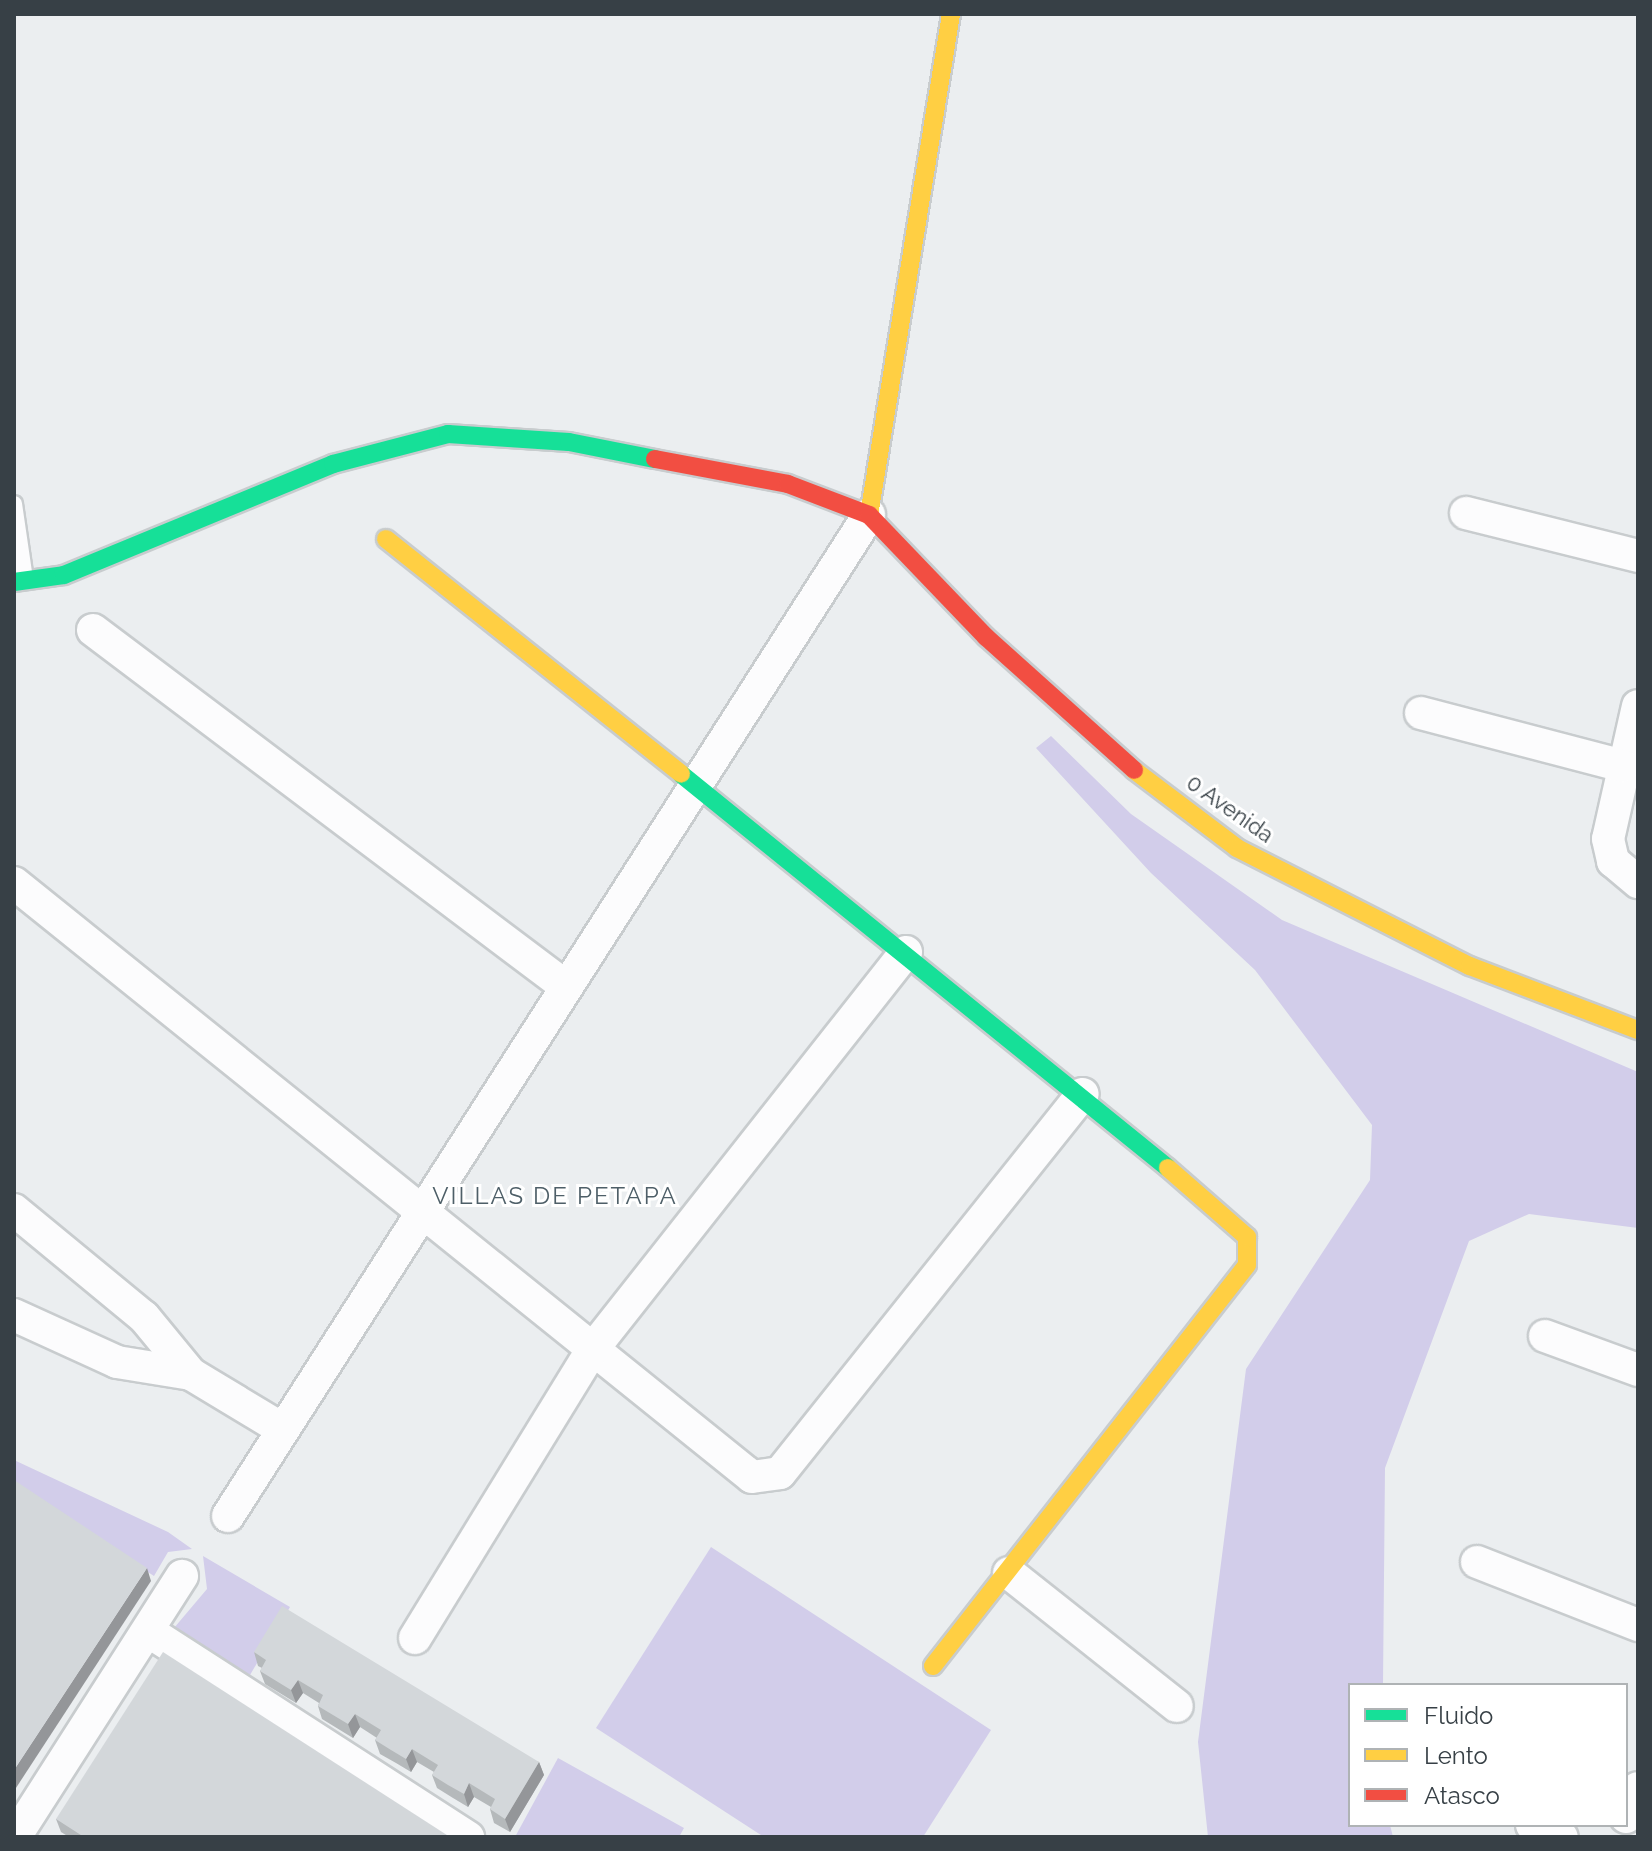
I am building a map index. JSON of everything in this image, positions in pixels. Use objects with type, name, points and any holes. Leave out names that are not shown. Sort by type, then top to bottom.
[{"type":"main road","points":[[20,581],[147,545],[333,464],[448,434],[501,433],[741,472],[869,515],[951,14]]},
{"type":"main road","name":"0 Avenida","points":[[869,515],[998,647],[1135,771],[1237,848],[1470,966],[1638,1030]]},
{"type":"main road","points":[[386,539],[698,784],[1083,1094],[1242,1228],[1249,1256],[1009,1573],[933,1666]]},
{"type":"street","points":[[1466,513],[1638,556]]},
{"type":"street","points":[[228,1516],[421,1207],[698,784],[869,515]]},
{"type":"street","points":[[93,630],[565,986]]},
{"type":"street","points":[[1638,706],[1608,839],[1613,861],[1638,882]]},
{"type":"street","points":[[1421,713],[1623,766]]},
{"type":"street","points":[[14,883],[421,1207],[740,1473],[780,1473],[1083,1094]]},
{"type":"street","points":[[415,1638],[592,1350],[906,952]]},
{"type":"street","points":[[14,1210],[144,1317],[191,1374],[282,1429]]},
{"type":"street","points":[[14,1315],[117,1362],[191,1374]]},
{"type":"street","points":[[1545,1336],[1638,1370]]},
{"type":"street","points":[[1477,1562],[1638,1625]]},
{"type":"street","points":[[1009,1573],[1177,1706]]},
{"type":"street","points":[[26,1833],[182,1576]]},
{"type":"street","points":[[148,1631],[468,1837]]},
{"type":"street","points":[[1628,1812],[1638,1788]]},
{"type":"street","points":[[1537,1827],[1562,1837]]},
{"type":"lane","points":[[14,504],[20,581]]},
{"type":"shaded area","points":[[1051,736],[1131,814],[1282,920],[1638,1072],[1638,1228],[1529,1214],[1469,1241],[1385,1468],[1383,1683],[1348,1683],[1348,1827],[1390,1827],[1393,1837],[1208,1837],[1198,1742],[1246,1369],[1370,1180],[1372,1125],[1255,970],[1151,873],[1036,748]]},
{"type":"shaded area","points":[[14,1460],[168,1532],[192,1549],[168,1552],[154,1576],[14,1485]]},
{"type":"shaded area","points":[[711,1547],[991,1730],[923,1837],[764,1837],[596,1728]]},
{"type":"shaded area","points":[[203,1556],[290,1607],[250,1675],[174,1628],[207,1589]]},
{"type":"shaded area","points":[[558,1758],[684,1828],[679,1837],[515,1837]]},
{"type":"building","points":[[14,1480],[147,1568],[14,1770]]},
{"type":"building","points":[[282,1606],[539,1762],[505,1819],[490,1809],[495,1799],[469,1783],[464,1794],[448,1785],[432,1775],[438,1765],[412,1749],[406,1759],[391,1750],[375,1740],[381,1730],[355,1714],[348,1724],[318,1706],[323,1695],[298,1680],[291,1690],[260,1671],[266,1660],[254,1652]]},
{"type":"building","points":[[163,1652],[450,1837],[84,1837],[56,1819]]},
{"type":"traffic: fast","points":[[14,582],[64,575],[333,464],[448,434],[569,442],[655,459]]},
{"type":"traffic: fast","points":[[681,774],[1168,1168]]},
{"type":"traffic: slow","points":[[869,515],[951,14]]},
{"type":"traffic: slow","points":[[386,539],[681,774]]},
{"type":"traffic: slow","points":[[1134,770],[1237,848],[1470,966],[1638,1030]]},
{"type":"traffic: slow","points":[[933,1666],[1247,1265],[1247,1237],[1168,1168]]},
{"type":"traffic: jam","points":[[655,459],[788,484],[869,515],[986,637],[1134,770]]},
{"type":"district","name":"VILLAS DE PETAPA","points":[[555,1196]]}]
